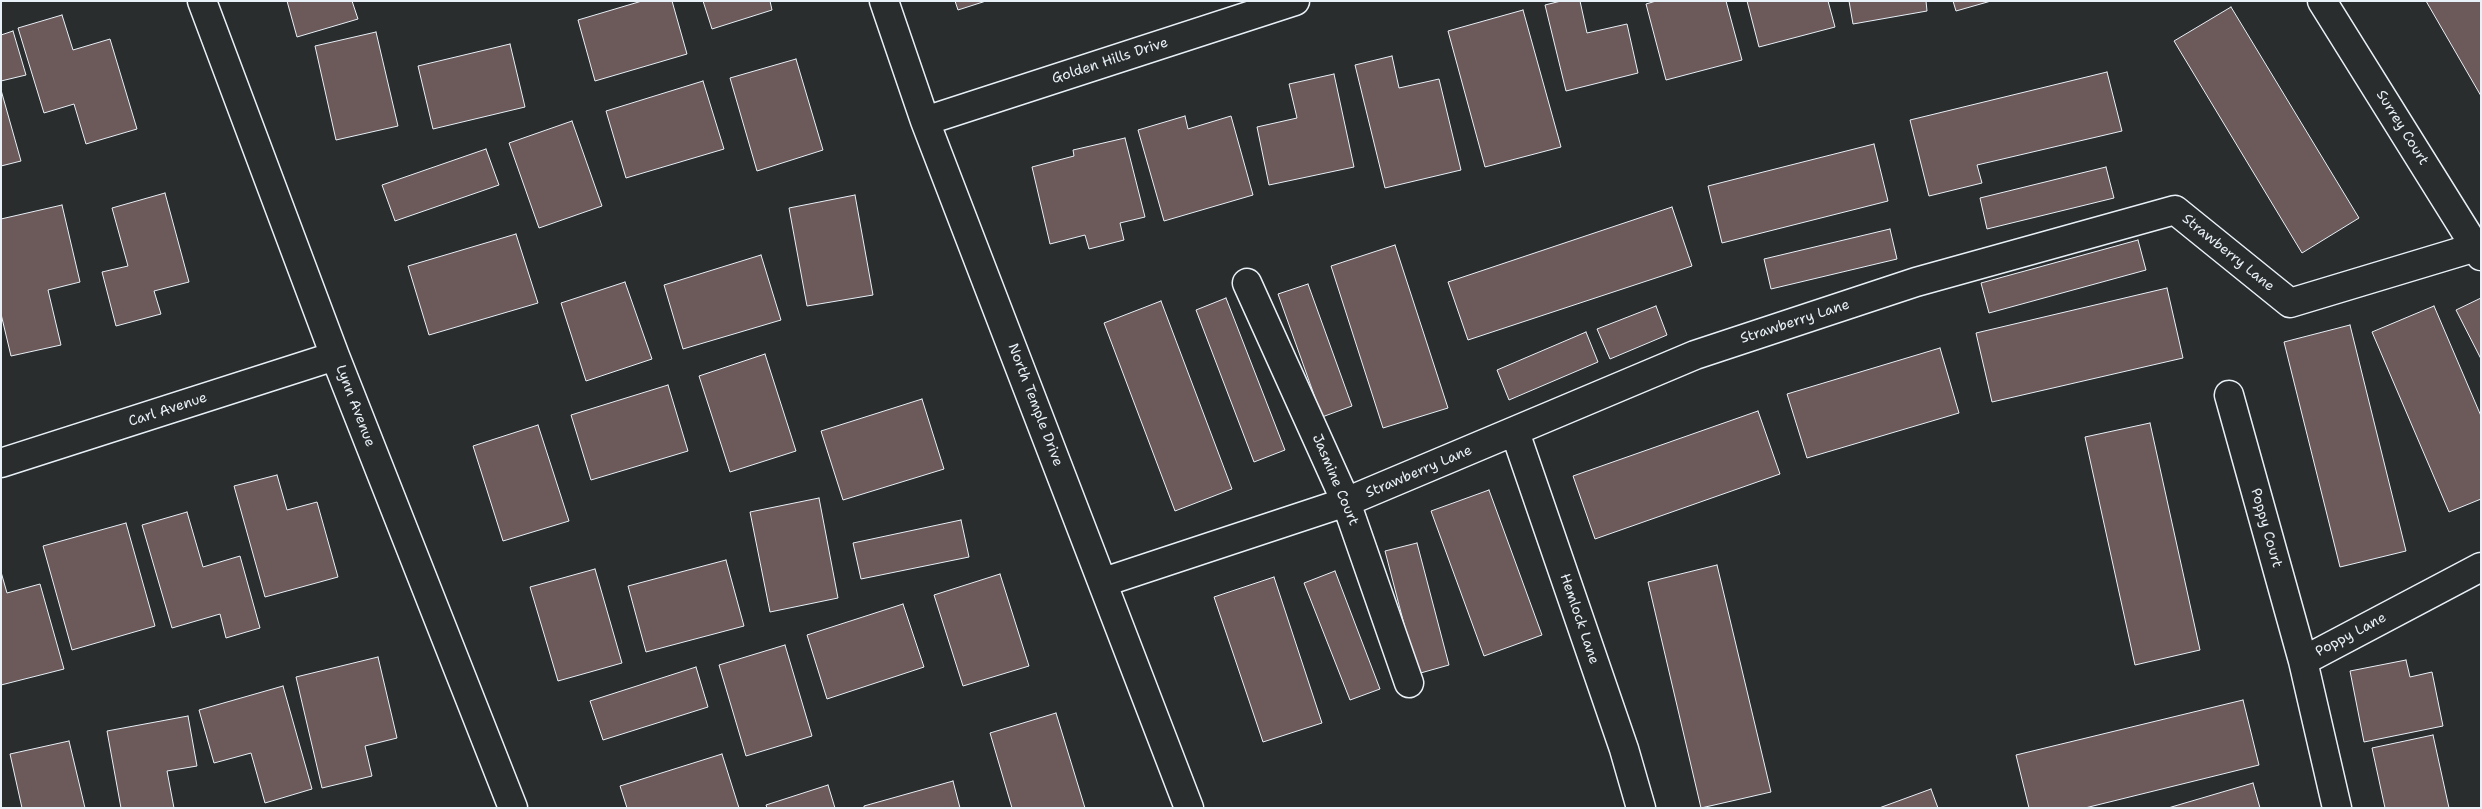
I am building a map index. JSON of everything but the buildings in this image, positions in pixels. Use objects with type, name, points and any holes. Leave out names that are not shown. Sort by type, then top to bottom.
[{"type":"street","name":"Lynn Avenue","points":[[202,1],[335,356],[513,808]]},
{"type":"street","name":"North Temple Drive","points":[[884,1],[925,121],[1190,808]]},
{"type":"street","name":"Golden Hills Drive","points":[[925,121],[1295,1]]},
{"type":"street","name":"Surrey Court","points":[[2322,1],[2479,252]]},
{"type":"street","name":"Strawberry Lane","points":[[1104,582],[1346,502],[1695,355],[1916,282],[2174,210],[2290,303],[2479,252]]},
{"type":"street","name":"Jasmine Court","points":[[1246,283],[1346,502],[1410,683]]},
{"type":"street","name":"Carl Avenue","points":[[1,463],[335,356]]},
{"type":"street","name":"Poppy Court","points":[[2229,395],[2302,661]]},
{"type":"street","name":"Hemlock Lane","points":[[1515,432],[1624,749],[1641,808]]},
{"type":"street","name":"Poppy Lane","points":[[2337,808],[2302,661],[2481,567]]}]
